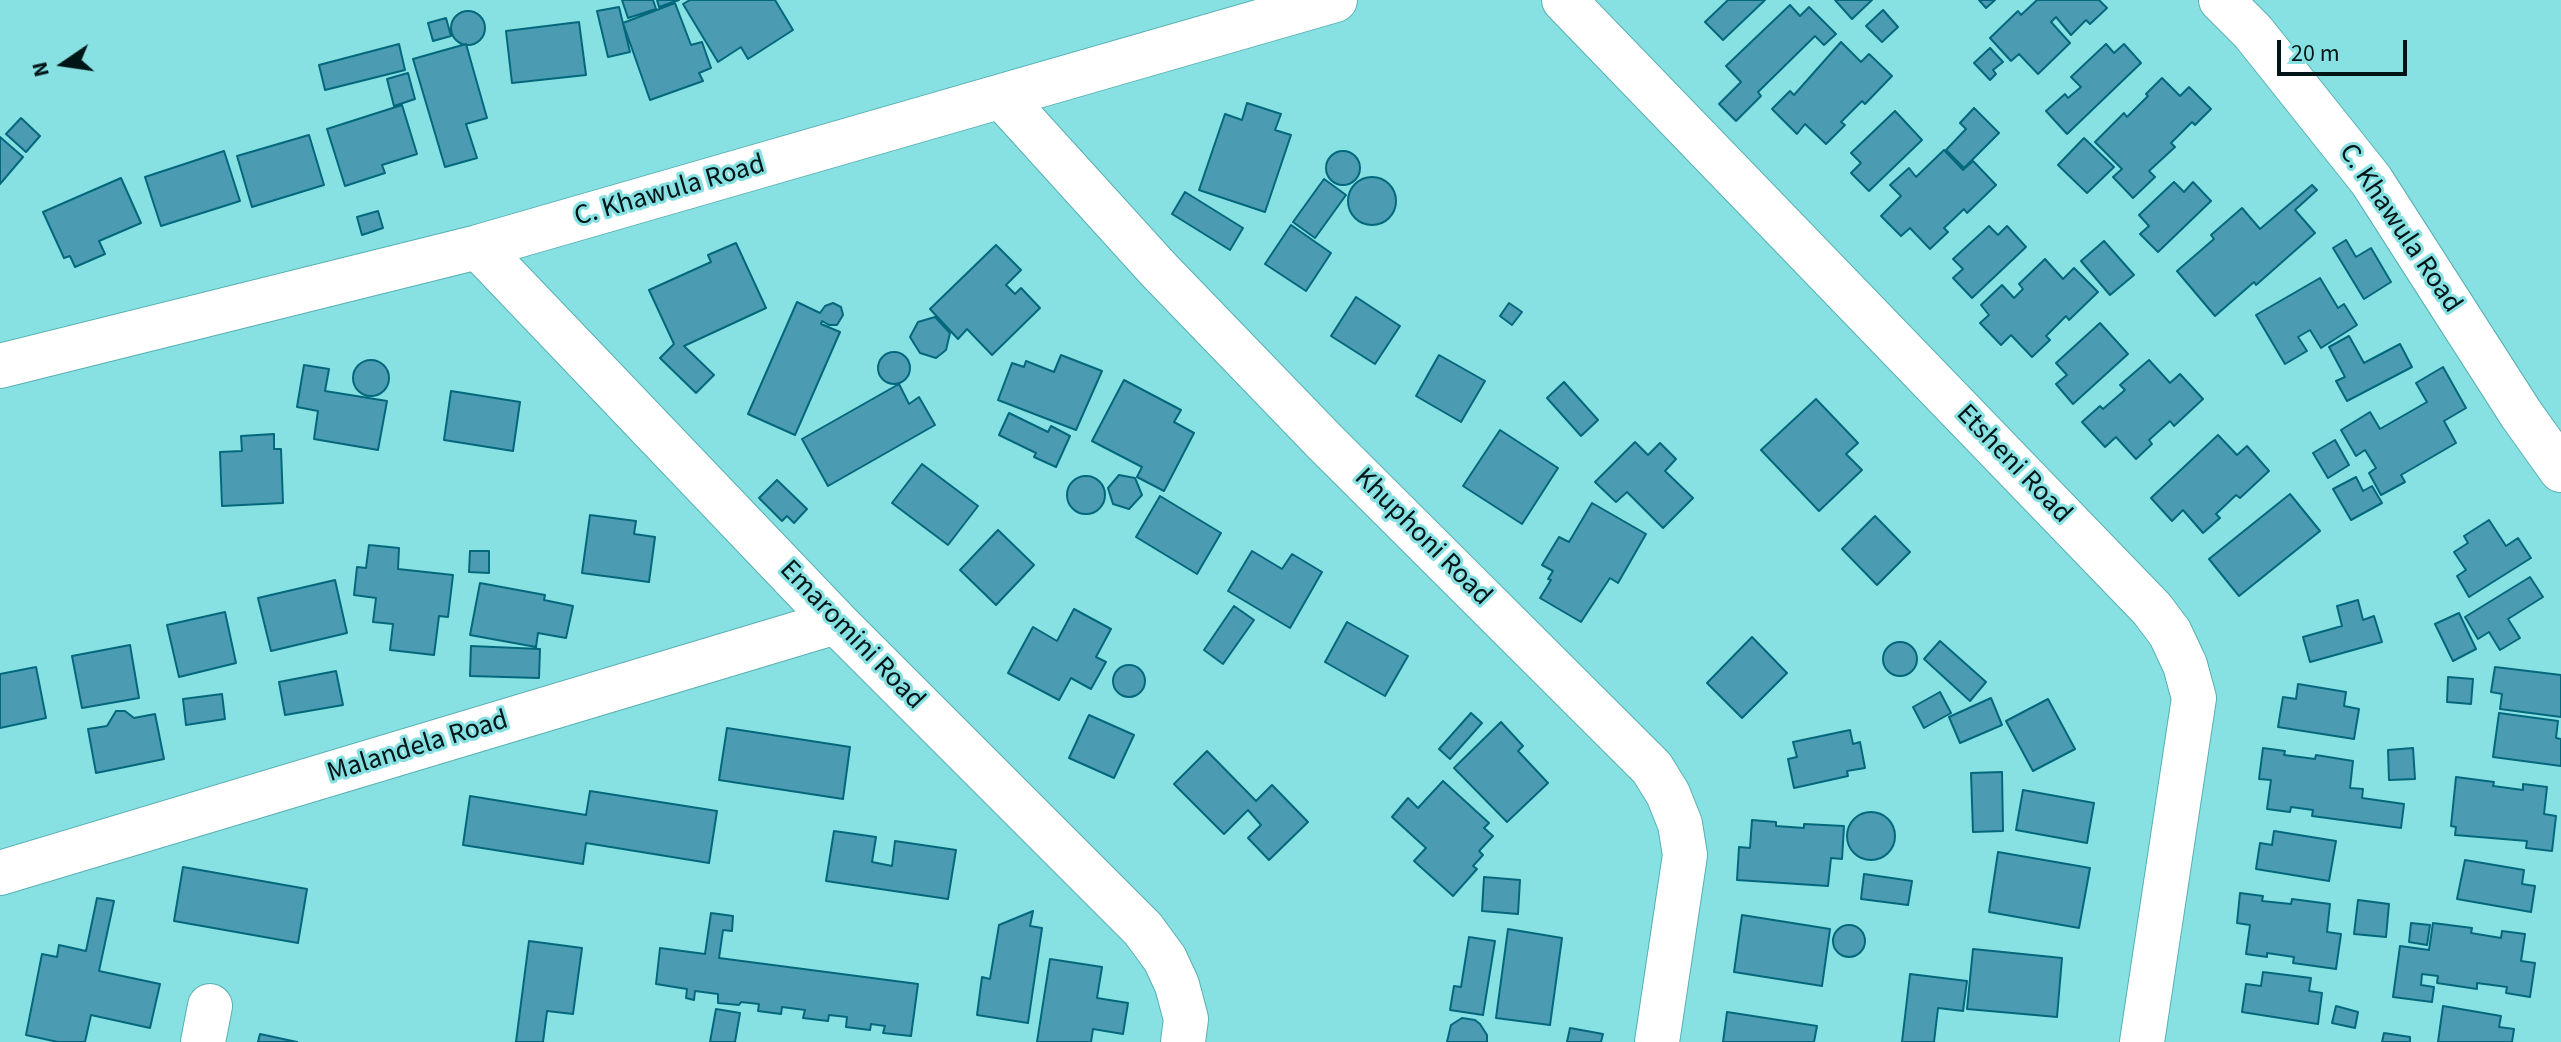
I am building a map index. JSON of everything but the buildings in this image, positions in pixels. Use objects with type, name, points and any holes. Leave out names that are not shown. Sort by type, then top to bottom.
[{"type":"street","name":"C. Khawula Road","points":[[0,366],[478,247],[1335,0]]},
{"type":"street","name":"Etsheni Road","points":[[1564,0],[2141,598],[2170,633],[2185,665],[2194,698],[2142,1042]]},
{"type":"street","name":"C. Khawula Road","points":[[2221,0],[2253,32],[2371,180],[2521,414],[2561,470]]},
{"type":"street","name":"Khuphoni Road","points":[[1002,97],[1158,269],[1652,768],[1668,794],[1680,824],[1685,855],[1657,1042]]},
{"type":"street","name":"Emaromini Road","points":[[478,247],[836,622],[1143,929],[1165,959],[1177,985],[1186,1019],[1183,1042]]},
{"type":"street","name":"Malandela Road","points":[[0,873],[836,622]]}]
